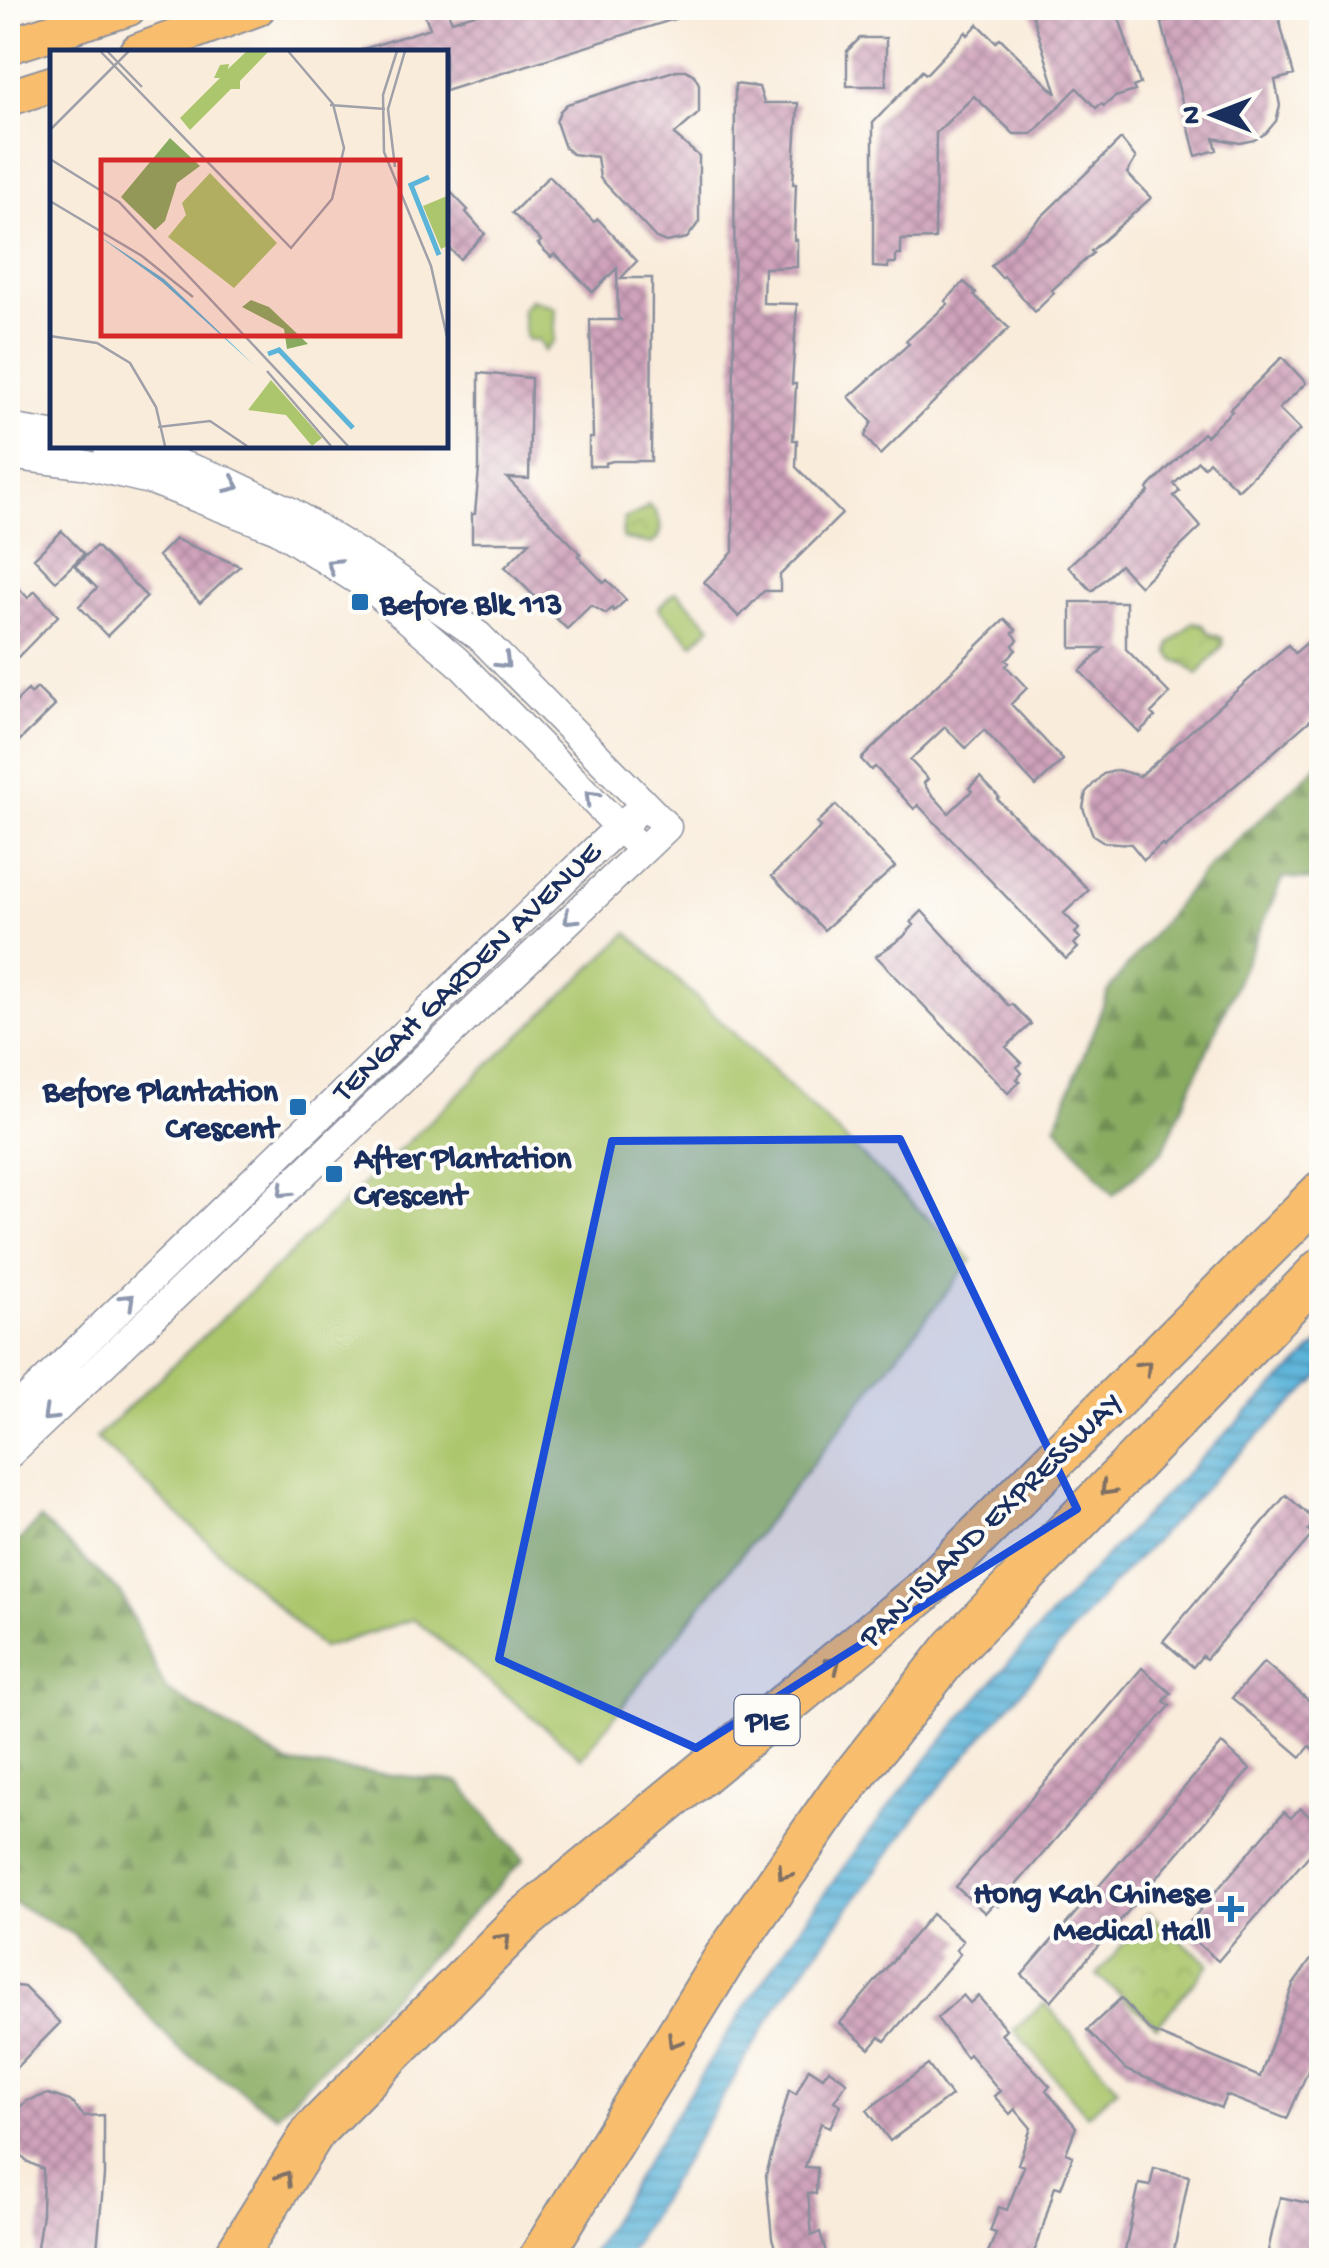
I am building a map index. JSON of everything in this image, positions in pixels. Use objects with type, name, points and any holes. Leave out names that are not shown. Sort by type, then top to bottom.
[{"type":"highway","name":"PAN-ISLAND EXPRESSWAY","points":[[233,2260],[314,2131],[521,1922],[921,1593],[1322,1192]]},
{"type":"highway","name":"PAN-ISLAND EXPRESSWAY","points":[[539,2260],[561,2242],[726,1958],[840,1792],[942,1662],[1322,1269]]},
{"type":"main road","points":[[8,46],[128,8]]},
{"type":"main road","points":[[143,50],[256,8]]},
{"type":"main road","points":[[8,98],[50,85]]},
{"type":"street","points":[[8,428],[50,435]]},
{"type":"street","points":[[120,448],[224,480],[290,510],[385,570],[478,636],[645,806]]},
{"type":"street","points":[[8,455],[82,464],[154,482],[277,529],[376,592],[457,661],[641,851]]},
{"type":"street","name":"TENGAH GARDEN AVENUE","points":[[8,1416],[620,826],[645,806],[667,826],[8,1454]]},
{"type":"highlighted area","points":[[900,1139],[1077,1509],[696,1748],[499,1659],[612,1141]]},
{"type":"green space","points":[[531,299],[556,308],[554,341],[544,351],[538,340],[525,336],[522,309]]},
{"type":"green space","points":[[648,505],[660,524],[656,540],[652,544],[622,537],[624,519]]},
{"type":"green space","points":[[676,591],[711,626],[693,644],[658,608]]},
{"type":"green space","points":[[1193,622],[1222,638],[1223,645],[1197,675],[1169,653],[1170,644]]},
{"type":"green space","points":[[1321,762],[1321,881],[1283,877],[1163,1151],[1113,1195],[1056,1125],[1110,988],[1201,874]]},
{"type":"green space","points":[[628,933],[972,1260],[582,1758],[414,1619],[322,1648],[96,1438]]},
{"type":"green space","points":[[40,1519],[121,1593],[166,1690],[289,1764],[459,1782],[524,1859],[277,2115],[179,2049],[74,1935],[8,1900],[8,1553]]},
{"type":"green space","points":[[1149,1913],[1209,1964],[1157,2026],[1097,1975]]},
{"type":"green space","points":[[1045,2003],[1118,2088],[1087,2115],[1014,2030]]},
{"type":"water","points":[[1321,1342],[1321,1376],[1109,1588],[924,1806],[778,2005],[624,2260],[587,2260],[737,2019],[903,1789],[1001,1671],[1104,1558]]},
{"type":"building","points":[[422,8],[446,8],[452,21],[494,8],[700,11],[448,90],[448,50],[363,49],[430,28]]},
{"type":"building","points":[[1030,8],[1116,8],[1140,84],[1133,87],[1135,91],[1096,108],[1077,88],[1032,134],[1014,134],[974,96],[936,133],[935,239],[901,240],[901,255],[896,255],[896,263],[888,263],[888,268],[873,267],[873,123],[922,71],[926,74],[978,24],[996,42],[1000,38],[1057,94]]},
{"type":"building","points":[[1158,8],[1276,8],[1294,75],[1275,80],[1280,106],[1276,121],[1266,133],[1240,143],[1214,138],[1217,150],[1196,156]]},
{"type":"building","points":[[860,38],[886,38],[886,86],[847,86],[847,51]]},
{"type":"building","points":[[677,70],[694,75],[699,84],[699,113],[674,135],[699,156],[699,222],[687,238],[666,242],[656,238],[600,178],[597,157],[572,154],[565,148],[556,122],[567,104]]},
{"type":"building","points":[[735,84],[759,87],[764,103],[798,103],[793,184],[797,267],[764,268],[763,303],[797,304],[792,384],[796,384],[796,467],[842,514],[780,575],[780,591],[764,591],[739,617],[704,582],[733,552]]},
{"type":"building","points":[[1121,139],[1136,158],[1127,173],[1151,198],[1091,251],[1035,312],[991,266]]},
{"type":"building","points":[[549,176],[594,222],[598,219],[637,261],[621,278],[652,278],[651,461],[613,461],[605,466],[589,466],[589,438],[593,438],[590,320],[621,320],[617,268],[593,292],[555,254],[551,257],[538,244],[541,241],[512,213]]},
{"type":"building","points":[[448,189],[485,234],[460,259],[448,247]]},
{"type":"building","points":[[964,282],[1009,328],[880,455],[865,436],[872,422],[849,397],[909,344],[906,341],[948,304],[945,301]]},
{"type":"building","points":[[1282,357],[1306,383],[1279,409],[1300,430],[1238,490],[1209,461],[1204,467],[1198,461],[1174,484],[1180,491],[1174,496],[1201,527],[1140,586],[1120,565],[1092,591],[1068,566],[1149,492],[1147,489],[1203,433],[1206,436],[1232,411]]},
{"type":"building","points":[[479,373],[531,378],[529,479],[507,478],[604,583],[607,580],[626,600],[614,611],[612,608],[606,614],[591,605],[567,629],[505,567],[530,542],[472,542],[479,469]]},
{"type":"building","points":[[62,531],[84,554],[56,581],[34,558]]},
{"type":"building","points":[[175,539],[240,566],[200,603],[158,556]]},
{"type":"building","points":[[96,546],[147,597],[107,636],[79,606],[97,588],[75,566]]},
{"type":"building","points":[[8,576],[28,598],[35,591],[58,616],[18,657],[8,646],[8,617],[14,611],[8,604]]},
{"type":"building","points":[[1071,602],[1126,602],[1126,649],[1170,694],[1139,732],[1080,671],[1104,648],[1071,648]]},
{"type":"building","points":[[1005,619],[1016,630],[1013,633],[1018,640],[1006,666],[1027,688],[1011,704],[1063,760],[1036,786],[984,730],[966,748],[945,727],[910,760],[928,779],[924,783],[928,790],[949,813],[972,791],[969,788],[980,777],[997,799],[1089,890],[1064,913],[1079,929],[1075,933],[1080,938],[1074,944],[1078,948],[1066,959],[918,805],[914,809],[875,767],[871,770],[861,759]]},
{"type":"building","points":[[1322,630],[1322,710],[1144,860],[1131,844],[1104,842],[1093,835],[1083,808],[1086,792],[1103,774],[1118,770],[1140,776],[1288,645],[1295,653]]},
{"type":"building","points":[[37,688],[55,706],[8,752],[8,710],[28,690],[31,694]]},
{"type":"building","points":[[836,805],[895,867],[824,930],[772,876],[821,827],[817,823]]},
{"type":"building","points":[[922,911],[1009,1006],[1012,1004],[1031,1024],[1006,1047],[1022,1063],[1017,1067],[1022,1073],[1017,1079],[1020,1082],[1008,1093],[876,956],[903,937]]},
{"type":"building","points":[[1286,1495],[1316,1521],[1308,1530],[1313,1534],[1206,1659],[1202,1656],[1193,1667],[1163,1641]]},
{"type":"building","points":[[1264,1662],[1322,1712],[1322,1756],[1310,1746],[1301,1757],[1232,1698]]},
{"type":"building","points":[[1142,1668],[1171,1693],[1164,1701],[1170,1706],[998,1906],[994,1903],[985,1913],[956,1887]]},
{"type":"building","points":[[1222,1744],[1250,1769],[1051,2001],[1022,1975]]},
{"type":"building","points":[[1300,1808],[1322,1827],[1322,1840],[1218,1961],[1189,1936],[1195,1929],[1189,1923],[1284,1812],[1291,1818]]},
{"type":"building","points":[[932,1914],[963,1941],[956,1950],[960,1954],[885,2041],[880,2037],[870,2049],[840,2023]]},
{"type":"building","points":[[1322,1944],[1322,2039],[1287,2119],[1226,2095],[1221,2108],[1126,2070],[1087,2030],[1121,1998],[1150,2031],[1260,2077],[1293,1985]]},
{"type":"building","points":[[24,1987],[60,2023],[8,2076],[8,1989]]},
{"type":"building","points":[[963,1995],[970,2003],[978,1996],[1006,2029],[1001,2034],[1050,2086],[1046,2090],[1076,2127],[1066,2153],[1073,2156],[1061,2188],[1055,2186],[1039,2240],[1033,2254],[1028,2252],[1025,2260],[985,2260],[996,2233],[990,2231],[999,2207],[1007,2210],[1024,2166],[1018,2164],[1031,2128],[1015,2109],[1010,2114],[994,2096],[1000,2091],[969,2054],[966,2057],[937,2018]]},
{"type":"building","points":[[928,2065],[951,2096],[890,2141],[867,2110]]},
{"type":"building","points":[[809,2068],[823,2077],[829,2069],[847,2082],[834,2101],[841,2105],[830,2127],[821,2123],[805,2167],[817,2168],[816,2194],[808,2193],[812,2236],[820,2232],[828,2260],[779,2260],[772,2238],[766,2175],[789,2090],[796,2094]]},
{"type":"building","points":[[48,2094],[70,2101],[84,2116],[104,2115],[104,2176],[96,2260],[35,2260],[43,2169],[18,2152],[11,2131],[18,2109],[26,2101]]},
{"type":"building","points":[[1154,2168],[1189,2176],[1172,2260],[1123,2260],[1139,2184],[1150,2186]]},
{"type":"building","points":[[1280,2197],[1317,2205],[1313,2221],[1322,2223],[1322,2228],[1314,2260],[1266,2260]]},
{"type":"place","name":"Before Blk 113","points":[[360,602]]},
{"type":"place","name":"Before Plantation Crescent","points":[[298,1107]]},
{"type":"place","name":"After Plantation Crescent","points":[[334,1174]]},
{"type":"place","name":"Hong Kah Chinese Medical Hall","points":[[1231,1909]]}]
